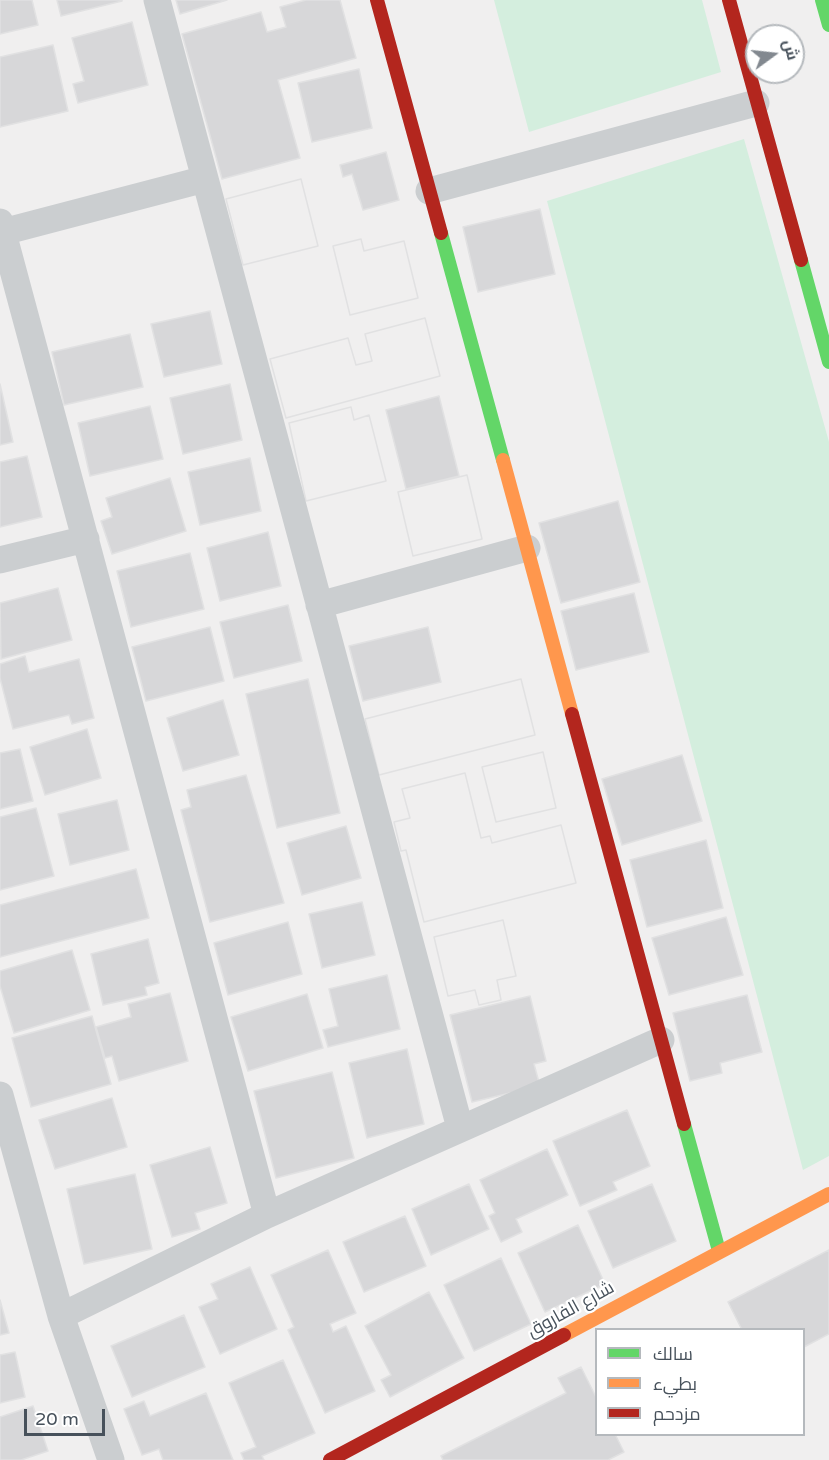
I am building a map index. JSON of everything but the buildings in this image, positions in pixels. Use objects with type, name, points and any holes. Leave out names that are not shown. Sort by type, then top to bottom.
[{"type":"street","points":[[157,0],[460,1128]]},
{"type":"street","points":[[377,0],[719,1251]]},
{"type":"street","points":[[729,0],[829,362]]},
{"type":"street","points":[[822,0],[829,25]]},
{"type":"street","points":[[429,191],[756,103]]},
{"type":"street","points":[[205,179],[1,227],[267,1215]]},
{"type":"street","points":[[0,560],[86,539]]},
{"type":"street","points":[[319,605],[527,548]]},
{"type":"street","points":[[61,1316],[267,1215],[661,1040]]},
{"type":"street","points":[[0,1095],[61,1316],[111,1460]]},
{"type":"street","name":"شارع الفاروق","points":[[330,1460],[829,1194]]},
{"type":"green space","points":[[494,0],[702,0],[721,72],[529,132]]},
{"type":"green space","points":[[744,139],[829,442],[829,1156],[803,1170],[547,201]]},
{"type":"traffic: fast","points":[[822,0],[829,25]]},
{"type":"traffic: fast","points":[[441,233],[503,460]]},
{"type":"traffic: fast","points":[[801,260],[829,362]]},
{"type":"traffic: fast","points":[[684,1124],[719,1251]]},
{"type":"traffic: slow","points":[[503,460],[572,714]]},
{"type":"traffic: slow","points":[[564,1335],[829,1194]]},
{"type":"traffic: jam","points":[[377,0],[441,233]]},
{"type":"traffic: jam","points":[[729,0],[801,260]]},
{"type":"traffic: jam","points":[[572,714],[684,1124]]},
{"type":"traffic: jam","points":[[330,1460],[564,1335]]}]
